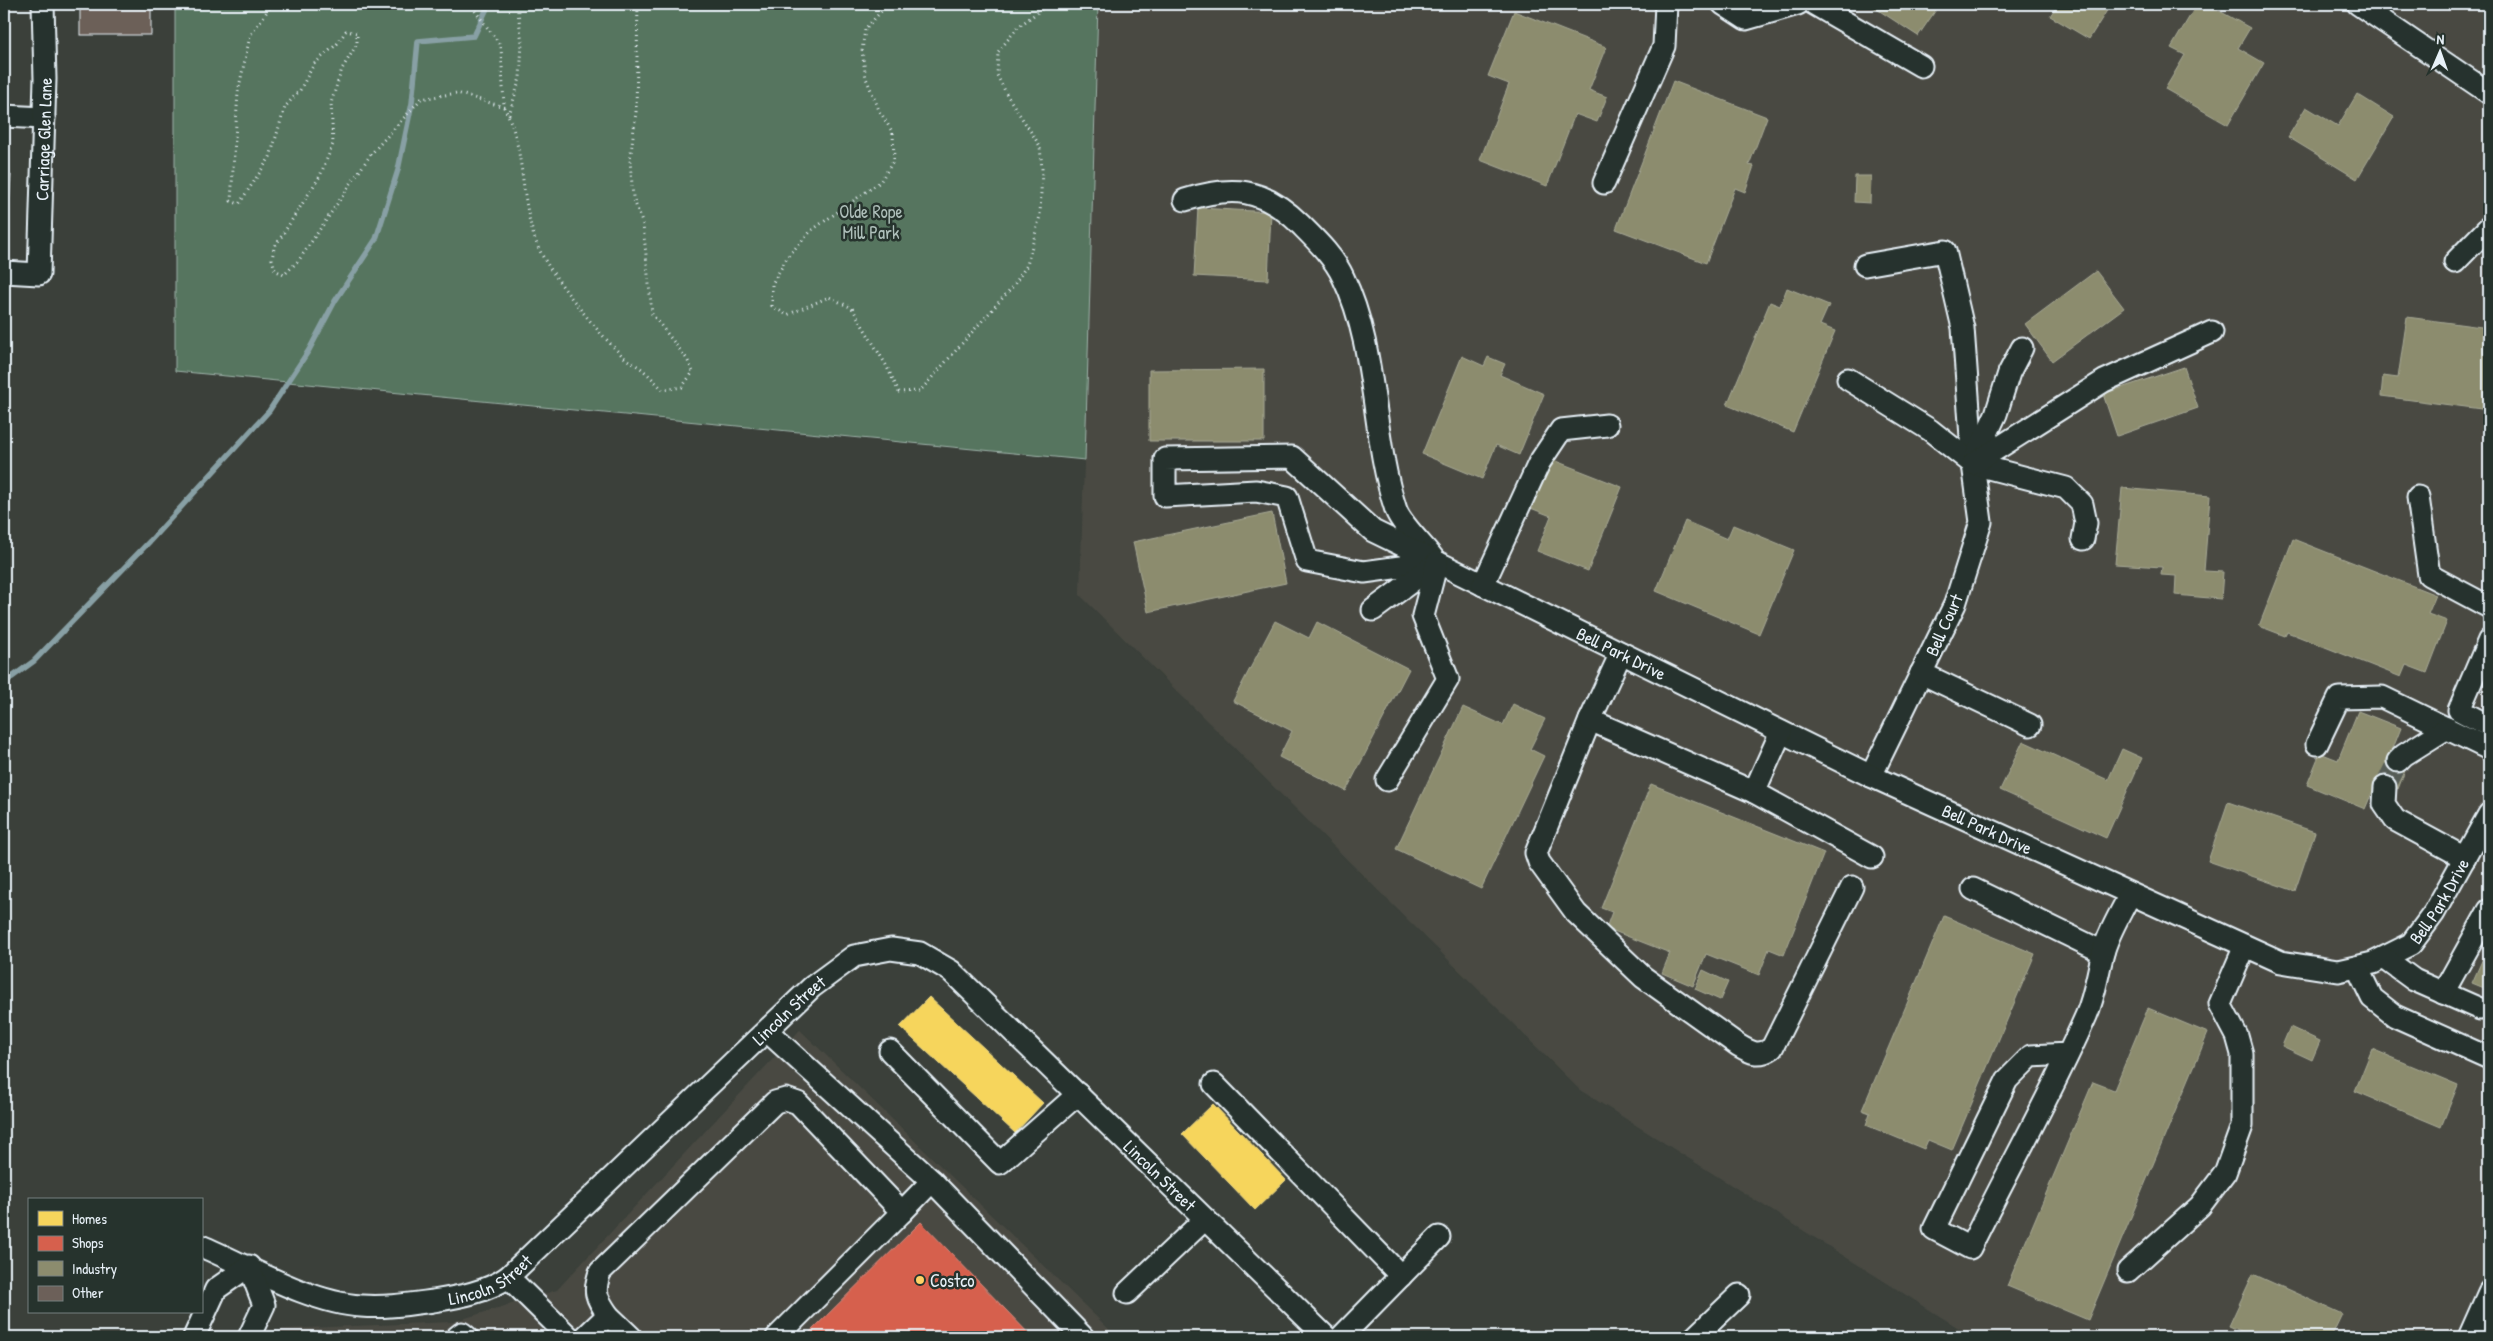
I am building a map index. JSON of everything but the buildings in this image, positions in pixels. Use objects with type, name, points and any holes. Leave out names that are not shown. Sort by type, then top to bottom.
[{"type":"street","name":"Carriage Glen Lane","points":[[4,272],[39,274],[44,118],[43,4]]},
{"type":"street","points":[[1604,183],[1664,46],[1666,4]]},
{"type":"street","points":[[1723,4],[1746,18],[1798,4]]},
{"type":"street","points":[[1814,4],[1921,66]]},
{"type":"street","points":[[2358,4],[2379,10],[2489,93]]},
{"type":"street","points":[[4,116],[44,118]]},
{"type":"street","points":[[1185,200],[1208,193],[1238,191],[1267,198],[1290,214],[1315,239],[1342,275],[1359,319],[1383,459],[1397,512],[1437,562]]},
{"type":"street","points":[[2455,262],[2489,227]]},
{"type":"street","name":"Bell Court","points":[[1866,265],[1945,251],[1963,328],[1973,464],[1981,522],[1955,604],[1871,776]]},
{"type":"street","points":[[1973,464],[2104,381],[2212,332]]},
{"type":"street","points":[[1973,464],[1996,414],[2009,373],[2022,348]]},
{"type":"street","points":[[1848,379],[1930,430],[1973,464],[2066,488],[2082,504],[2086,523],[2082,539]]},
{"type":"street","points":[[1483,585],[1539,463],[1561,430],[1607,425]]},
{"type":"street","name":"Bell Park Drive","points":[[1437,562],[1364,572],[1307,561],[1287,498],[1256,491],[1165,496],[1165,459],[1292,457],[1372,531],[1437,562],[1871,776],[2281,962],[2338,970],[2373,963],[2411,944],[2434,913],[2489,814]]},
{"type":"street","points":[[2418,497],[2429,575],[2489,608]]},
{"type":"street","points":[[1373,610],[1437,562]]},
{"type":"street","points":[[1387,780],[1448,679],[1423,616],[1437,562]]},
{"type":"street","points":[[2489,640],[2459,710],[2489,726]]},
{"type":"street","points":[[1621,653],[1590,720],[1538,843],[1536,853],[1539,862],[1576,913],[1643,977],[1738,1045],[1753,1054],[1764,1054],[1772,1048],[1852,887]]},
{"type":"street","points":[[1921,673],[2030,726]]},
{"type":"street","points":[[2317,744],[2339,698],[2382,697],[2489,749]]},
{"type":"street","points":[[1590,720],[1754,792],[1872,857]]},
{"type":"street","points":[[2398,761],[2404,755],[2447,728]]},
{"type":"street","points":[[1754,792],[1782,732]]},
{"type":"street","points":[[2385,787],[2384,804],[2395,820],[2465,858]]},
{"type":"street","points":[[1973,889],[2103,952]]},
{"type":"street","points":[[2067,1054],[2031,1056],[2007,1080],[1934,1229],[1970,1248],[2067,1054],[2086,1015],[2096,990],[2103,952],[2130,894]]},
{"type":"street","points":[[2443,993],[2489,910]]},
{"type":"street","points":[[2128,1271],[2200,1206],[2225,1173],[2242,1126],[2242,1054],[2237,1036],[2220,1004],[2245,946]]},
{"type":"street","name":"Lincoln Street","points":[[202,1246],[308,1294],[360,1306],[406,1304],[451,1298],[494,1287],[508,1277],[812,988],[854,956],[891,949],[920,953],[951,971],[1326,1337]]},
{"type":"street","points":[[2384,958],[2414,980],[2480,1010]]},
{"type":"street","points":[[2357,967],[2372,998],[2395,1016],[2489,1058]]},
{"type":"street","points":[[767,1031],[932,1181],[1083,1337]]},
{"type":"street","points":[[890,1051],[1000,1163],[1078,1094]]},
{"type":"street","points":[[1214,1084],[1401,1276]]},
{"type":"street","points":[[631,1337],[608,1315],[596,1297],[596,1285],[600,1272],[775,1102],[786,1099],[798,1103],[902,1212]]},
{"type":"street","points":[[777,1337],[932,1181]]},
{"type":"street","points":[[1127,1293],[1205,1219]]},
{"type":"street","points":[[1342,1337],[1439,1237]]},
{"type":"street","points":[[194,1337],[216,1289],[248,1266],[264,1305],[249,1337]]},
{"type":"street","points":[[508,1277],[569,1337]]},
{"type":"street","points":[[2469,1337],[2489,1292]]},
{"type":"street","points":[[1695,1337],[1739,1295]]},
{"type":"street","points":[[585,1337],[608,1315]]},
{"type":"street","points":[[457,1337],[462,1333],[467,1337]]},
{"type":"path","points":[[272,4],[250,36],[238,92],[231,201],[239,204],[270,157],[285,107],[300,90],[314,64],[337,44],[346,32],[357,33],[357,44],[342,68],[330,103],[333,144],[320,176],[274,248],[272,259],[275,270],[284,275],[299,260],[371,154],[421,99],[457,93],[504,107]]},
{"type":"path","points":[[509,116],[520,78],[522,43],[517,4]]},
{"type":"path","points":[[471,5],[501,46],[504,107],[509,116],[522,170],[526,206],[538,248],[569,294],[625,358],[643,370],[663,390],[682,387],[693,372],[687,358],[652,314],[643,225],[632,197],[630,160],[636,112],[638,4]]},
{"type":"path","points":[[888,4],[865,29],[862,51],[866,78],[879,110],[893,133],[894,160],[880,182],[812,230],[788,256],[772,284],[772,306],[787,315],[829,297],[852,308],[886,364],[899,392],[920,391],[1014,285],[1027,265],[1040,216],[1042,169],[1040,146],[1007,95],[997,75],[998,52],[1018,27],[1042,9],[1043,4]]},
{"type":"shaded area","points":[[1098,4],[2489,4],[2489,1337],[1973,1337],[1580,1090],[1080,595]]},
{"type":"shaded area","points":[[800,1030],[1117,1337],[278,1337],[282,1329],[453,1322],[557,1290]]},
{"type":"green space","name":"Olde Rope Mill Park","points":[[175,4],[1098,4],[1085,460],[175,371]]},
{"type":"waterway","points":[[4,683],[34,661],[150,541],[269,411],[309,350],[335,301],[376,239],[398,170],[412,103],[418,41],[474,36],[489,4]]},
{"type":"tunnel","points":[[2385,787],[2398,761]]},
{"type":"place","name":"Costco","points":[[920,1280]]}]
